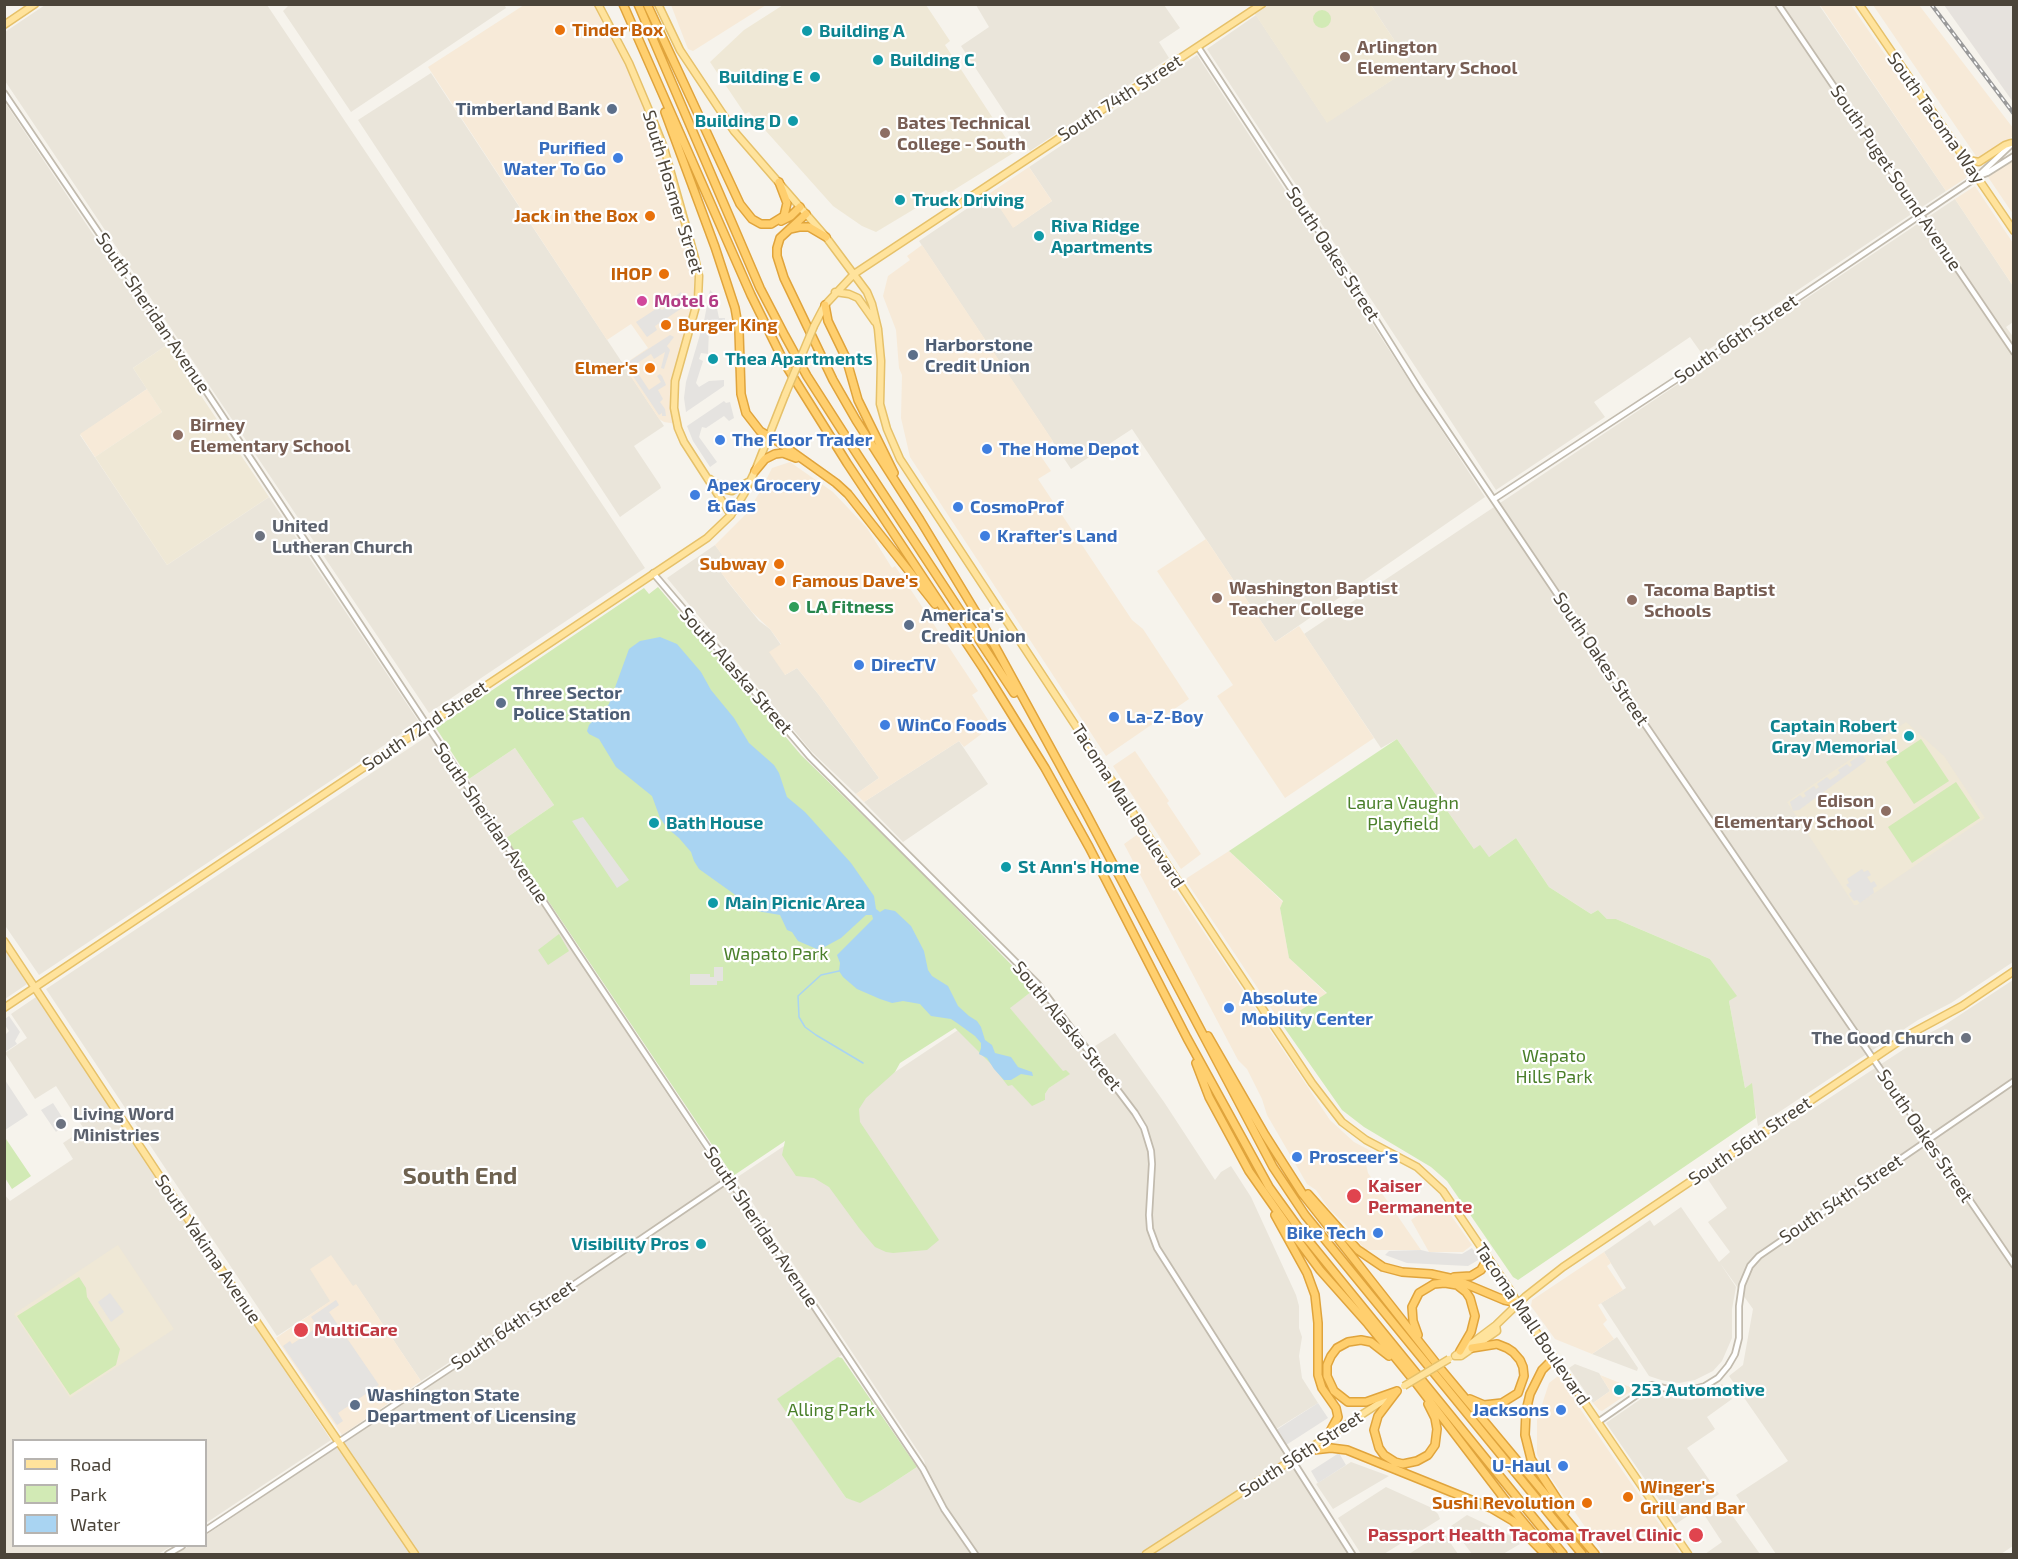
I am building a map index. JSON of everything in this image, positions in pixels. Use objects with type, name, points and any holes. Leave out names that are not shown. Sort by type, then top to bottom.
[{"type":"highway","points":[[623,4],[751,296],[785,364],[847,463],[1022,729],[1072,816],[1251,1156],[1284,1208],[1563,1554]]},
{"type":"highway","points":[[638,4],[760,288],[784,336],[856,454],[997,665],[1056,761]]},
{"type":"highway","points":[[647,4],[741,207],[754,221],[771,224],[791,216],[800,207]]},
{"type":"highway","points":[[650,67],[733,300],[739,331],[744,409],[758,429],[836,483],[856,502],[967,644]]},
{"type":"highway","points":[[771,224],[786,212],[786,199],[779,182]]},
{"type":"highway","points":[[806,214],[779,240],[778,263],[833,380],[980,620],[1150,934],[1254,1134],[1289,1193],[1312,1224],[1582,1554]]},
{"type":"highway","points":[[786,232],[796,227],[806,227],[826,237]]},
{"type":"highway","points":[[825,305],[828,321],[846,358],[858,400],[920,520]]},
{"type":"highway","points":[[755,471],[768,457],[778,453],[793,456],[810,465]]},
{"type":"highway","points":[[1150,934],[1270,1143],[1302,1193],[1440,1367],[1595,1554]]},
{"type":"highway","points":[[1187,1038],[1209,1097],[1307,1273],[1315,1295],[1318,1323],[1318,1375],[1322,1388],[1338,1413],[1337,1422],[1327,1437]]},
{"type":"highway","points":[[1270,1143],[1326,1216],[1366,1257],[1383,1267],[1464,1277],[1481,1270],[1486,1263],[1485,1252]]},
{"type":"highway","points":[[1263,1191],[1320,1270],[1416,1383],[1505,1500],[1550,1554]]},
{"type":"highway","points":[[1431,1274],[1454,1279],[1504,1300],[1518,1303]]},
{"type":"highway","points":[[1432,1357],[1416,1331],[1412,1307],[1419,1293],[1434,1284],[1445,1282],[1457,1285],[1466,1292],[1475,1316],[1468,1339],[1458,1353]]},
{"type":"highway","points":[[1397,1391],[1366,1402],[1356,1403],[1345,1400],[1334,1391],[1330,1384],[1327,1370],[1331,1356],[1337,1348],[1348,1342],[1366,1341],[1386,1352],[1410,1376]]},
{"type":"highway","points":[[1440,1367],[1476,1403],[1497,1405],[1514,1396],[1521,1387],[1524,1374],[1522,1365],[1515,1354],[1497,1344],[1472,1348]]},
{"type":"highway","points":[[1554,1358],[1542,1370],[1530,1394],[1525,1420],[1525,1439],[1527,1450],[1534,1464],[1583,1539]]},
{"type":"highway","points":[[1397,1391],[1376,1420],[1374,1437],[1378,1448],[1388,1458],[1399,1463],[1410,1463],[1428,1455],[1437,1437],[1435,1418],[1416,1383]]},
{"type":"highway","points":[[1305,1451],[1331,1448],[1347,1450],[1491,1508],[1513,1521],[1545,1554]]},
{"type":"main road","points":[[4,25],[35,4]]},
{"type":"main road","name":"South Hosmer Street","points":[[598,4],[629,63],[664,148],[698,270],[699,291],[696,311],[675,381],[674,404],[681,437],[731,514]]},
{"type":"main road","name":"Tacoma Mall Boulevard","points":[[658,4],[672,36],[699,81],[734,131],[826,237],[869,297],[878,329],[881,361],[879,396],[887,429],[900,459],[1205,924],[1330,1109],[1356,1134],[1405,1159],[1429,1176],[1448,1197],[1554,1358],[1688,1554]]},
{"type":"main road","name":"South 74th Street","points":[[814,326],[835,292],[854,274],[1262,4]]},
{"type":"main road","name":"South Tacoma Way","points":[[1859,4],[2013,231]]},
{"type":"main road","points":[[1964,159],[1979,162],[2012,142]]},
{"type":"main road","points":[[835,292],[852,294],[858,298],[878,329]]},
{"type":"main road","name":"South 72nd Street","points":[[4,1008],[707,538],[731,514],[751,480],[814,326]]},
{"type":"main road","points":[[706,476],[728,491],[734,491],[751,480]]},
{"type":"main road","name":"South Yakima Avenue","points":[[4,941],[202,1241],[415,1554]]},
{"type":"main road","name":"South 56th Street","points":[[1146,1554],[1458,1353],[1496,1325],[1553,1274],[1910,1034],[1962,1006],[2013,971]]},
{"type":"main road","name":"South 56th Street","points":[[1458,1353],[1461,1356],[1497,1330],[1496,1325]]},
{"type":"street","name":"South Puget Sound Avenue","points":[[1778,4],[1922,214],[2013,352]]},
{"type":"street","name":"South Oakes Street","points":[[1198,47],[1347,274],[1419,389],[2013,1265]]},
{"type":"street","name":"South Sheridan Avenue","points":[[4,93],[200,382],[923,1469],[944,1509],[975,1554]]},
{"type":"street","name":"South 66th Street","points":[[1494,500],[1977,177],[2012,142]]},
{"type":"street","name":"South 66th Street","points":[[1977,177],[1987,174],[2013,156]]},
{"type":"street","name":"South Alaska Street","points":[[653,573],[810,757],[1037,983],[1136,1113],[1144,1128],[1151,1151],[1149,1215],[1157,1248],[1352,1554]]},
{"type":"street","name":"South 54th Street","points":[[1598,1422],[1651,1385],[1672,1390],[1690,1390],[1710,1383],[1722,1374],[1734,1357],[1739,1338],[1739,1306],[1742,1285],[1750,1266],[1759,1256],[2013,1081]]},
{"type":"street","name":"South 64th Street","points":[[207,1529],[479,1349],[729,1179]]},
{"type":"shaded area","points":[[290,4],[504,4],[506,8],[351,112],[283,11]]},
{"type":"shaded area","points":[[45,5],[267,5],[645,568],[429,713],[5,81],[5,32]]},
{"type":"shaded area","points":[[524,5],[598,5],[653,120],[699,283],[675,381],[677,424],[659,419],[623,365],[648,348],[631,324],[607,340],[428,67]]},
{"type":"shaded area","points":[[671,5],[766,5],[693,51],[688,49]]},
{"type":"shaded area","name":"Bates Technical College - South","points":[[783,5],[926,5],[950,41],[945,45],[1015,152],[949,193],[946,190],[876,232],[862,226],[833,206],[749,112],[745,114],[710,62],[744,30]]},
{"type":"shaded area","points":[[976,5],[1164,5],[1180,28],[1159,42],[1169,58],[1030,151],[961,46],[989,27]]},
{"type":"shaded area","name":"Arlington Elementary School","points":[[1262,5],[1371,5],[1412,67],[1327,123],[1253,11]]},
{"type":"shaded area","points":[[1371,5],[1819,5],[1946,191],[1702,354],[1690,337],[1594,402],[1605,417],[1496,490],[1207,49],[1256,15],[1327,122],[1412,67]]},
{"type":"shaded area","points":[[1820,5],[1851,5],[1967,174],[1966,178],[1946,191]]},
{"type":"shaded area","points":[[1873,5],[1919,5],[2013,128],[2013,136],[1978,159]]},
{"type":"shaded area","points":[[1944,5],[2013,5],[2013,102]]},
{"type":"shaded area","points":[[1197,55],[1485,497],[1275,642],[1132,429],[1071,469],[919,241],[990,193],[1014,227],[1052,201],[1029,167]]},
{"type":"shaded area","points":[[431,73],[664,426],[634,446],[661,488],[620,517],[358,120]]},
{"type":"shaded area","points":[[4,101],[167,345],[133,368],[147,389],[80,435],[167,565],[269,497],[419,722],[39,975],[4,924]]},
{"type":"shaded area","points":[[2013,160],[2013,214],[1988,177]]},
{"type":"shaded area","points":[[1029,167],[1052,201],[1013,228],[990,193]]},
{"type":"shaded area","points":[[1975,186],[2013,243],[2013,286],[1955,199]]},
{"type":"shaded area","points":[[1955,199],[2013,286],[2013,322],[2006,327],[2014,338],[2013,962],[1951,1003],[1918,1020],[1758,1126],[1751,1084],[1745,1088],[1729,1001],[1736,996],[1710,959],[1616,919],[1607,919],[1598,910],[1591,914],[1549,887],[1516,838],[1489,857],[1474,849],[1397,739],[1381,748],[1304,634]]},
{"type":"shaded area","points":[[922,245],[1053,441],[1038,452],[1051,471],[1038,479],[1132,620],[1143,629],[1189,699],[1106,756],[910,457],[901,418],[902,375],[899,368],[896,330],[883,296],[888,276],[910,260],[907,256]]},
{"type":"shaded area","points":[[710,290],[714,294],[719,318],[725,318],[725,329],[709,330],[708,354],[701,353],[699,359],[703,361],[696,383],[699,387],[709,381],[724,380],[724,386],[686,412],[684,398],[686,382],[704,321]]},
{"type":"shaded area","points":[[681,292],[683,296],[680,305],[682,308],[655,326],[657,330],[647,337],[636,322],[659,307],[662,310],[667,306],[666,303]]},
{"type":"shaded area","points":[[670,335],[674,337],[667,346],[670,350],[664,369],[661,368],[665,352],[654,359],[651,354],[633,366],[649,390],[661,382],[657,376],[660,374],[662,376],[666,385],[658,390],[663,399],[660,402],[665,409],[666,416],[662,416],[662,413],[659,415],[625,364]]},
{"type":"shaded area","name":"Birney Elementary School","points":[[167,345],[269,497],[167,565],[95,457],[162,412],[133,368]]},
{"type":"shaded area","points":[[147,389],[162,412],[95,457],[80,434]]},
{"type":"shaded area","points":[[724,401],[730,402],[734,418],[729,421],[724,416],[706,428],[702,427],[699,437],[717,462],[710,467],[693,441],[687,426]]},
{"type":"shaded area","points":[[790,462],[833,492],[867,528],[892,568],[895,566],[978,691],[972,695],[992,726],[964,747],[959,741],[864,802],[856,794],[879,778],[797,668],[785,675],[769,652],[781,644],[715,565],[724,558],[715,545],[747,513],[772,468]]},
{"type":"shaded area","points":[[1206,539],[1275,642],[1299,626],[1374,738],[1285,798],[1217,696],[1233,685],[1157,571]]},
{"type":"shaded area","points":[[715,545],[725,558],[716,564],[727,581],[759,621],[770,629],[781,645],[785,675],[797,668],[879,778],[856,794],[811,751],[667,578]]},
{"type":"shaded area","name":"Edison Elementary School","points":[[1906,722],[1944,756],[1985,818],[1854,905],[1787,802]]},
{"type":"shaded area","points":[[429,735],[724,1180],[421,1381],[356,1285],[277,1336],[46,989]]},
{"type":"shaded area","points":[[959,741],[988,784],[903,842],[864,802]]},
{"type":"shaded area","points":[[515,748],[554,805],[506,838],[469,779]]},
{"type":"shaded area","points":[[1135,751],[1201,854],[1181,869],[1113,766]]},
{"type":"shaded area","points":[[1862,754],[1866,761],[1799,810],[1793,811],[1790,802],[1800,795],[1803,798],[1806,796],[1804,793],[1814,786],[1816,789],[1819,787],[1817,784],[1827,777],[1830,780],[1847,764],[1850,767],[1852,765],[1850,762]]},
{"type":"shaded area","points":[[583,817],[629,880],[617,888],[572,821]]},
{"type":"shaded area","points":[[1138,834],[1330,1120],[1354,1142],[1371,1151],[1366,1164],[1368,1173],[1421,1250],[1365,1250],[1344,1223],[1329,1209],[1316,1190],[1307,1184],[1267,1115],[1247,1069],[1238,1060],[1124,844]]},
{"type":"shaded area","points":[[1229,851],[1283,902],[1280,908],[1289,958],[1327,994],[1281,1023],[1186,881],[1187,878]]},
{"type":"shaded area","points":[[1862,869],[1864,872],[1868,870],[1871,875],[1867,877],[1877,886],[1873,888],[1874,893],[1860,903],[1857,900],[1854,901],[1849,894],[1852,891],[1846,885],[1849,883],[1847,879]]},
{"type":"shaded area","points":[[5,950],[27,984],[4,999]]},
{"type":"shaded area","points":[[714,967],[723,967],[723,981],[717,981],[717,985],[690,985],[690,974],[710,974],[710,977],[714,977]]},
{"type":"shaded area","points":[[2013,980],[2013,1546],[2001,1554],[1776,1554],[1736,1495],[1788,1461],[1729,1376],[1743,1365],[1753,1309],[1720,1263],[1736,1287],[1732,1309],[1732,1338],[1722,1361],[1713,1371],[1695,1380],[1679,1383],[1649,1376],[1601,1303],[1626,1288],[1604,1252],[1650,1220],[1654,1226],[1681,1207],[1719,1262],[1730,1252],[1708,1222],[1727,1208],[1707,1178]]},
{"type":"shaded area","points":[[1039,987],[1089,1050],[1115,1033],[1215,1180],[1221,1172],[1231,1166],[1251,1197],[1296,1295],[1302,1337],[1299,1356],[1302,1378],[1318,1403],[1273,1431],[1352,1554],[975,1554],[944,1509],[928,1477],[924,1460],[736,1178],[958,1030],[1032,1105],[1045,1100],[1045,1094],[1049,1088],[1069,1074],[1063,1072],[1009,1007]]},
{"type":"shaded area","points":[[36,997],[331,1440],[207,1522],[207,1439],[12,1439],[12,1547],[170,1547],[158,1554],[5,1554],[4,1194],[10,1201],[73,1159],[63,1143],[84,1129],[56,1086],[35,1099],[5,1053],[27,1038],[11,1014]]},
{"type":"shaded area","points":[[9,1016],[20,1032],[15,1041],[17,1044],[5,1052],[5,1035],[9,1031],[5,1025],[5,1019]]},
{"type":"shaded area","points":[[5,1080],[28,1115],[4,1130]]},
{"type":"shaded area","points":[[53,1103],[62,1117],[53,1123],[58,1130],[56,1132],[41,1110]]},
{"type":"shaded area","points":[[728,1183],[843,1354],[778,1399],[846,1498],[860,1502],[917,1467],[939,1508],[971,1554],[176,1554],[187,1547],[207,1547],[207,1534]]},
{"type":"shaded area","points":[[1440,1200],[1472,1245],[1463,1252],[1429,1252],[1411,1220]]},
{"type":"shaded area","points":[[118,1245],[174,1329],[70,1398],[14,1314]]},
{"type":"shaded area","points":[[1472,1248],[1480,1259],[1468,1266],[1407,1263],[1385,1255],[1389,1251],[1421,1250],[1462,1254]]},
{"type":"shaded area","points":[[1604,1252],[1611,1263],[1607,1266],[1623,1290],[1598,1305],[1607,1320],[1603,1324],[1614,1339],[1592,1354],[1555,1339],[1531,1306],[1532,1300]]},
{"type":"shaded area","points":[[331,1255],[353,1286],[356,1284],[421,1381],[342,1435],[276,1338],[330,1301],[310,1269]]},
{"type":"shaded area","points":[[110,1293],[124,1312],[111,1322],[98,1302]]},
{"type":"shaded area","points":[[336,1300],[339,1305],[329,1312],[379,1385],[338,1413],[343,1421],[337,1425],[283,1346],[290,1341],[292,1344],[318,1327],[311,1317]]},
{"type":"shaded area","points":[[1617,1337],[1638,1368],[1637,1371],[1592,1354]]},
{"type":"shaded area","points":[[1575,1364],[1599,1373],[1610,1391],[1593,1403],[1569,1368]]},
{"type":"shaded area","points":[[1600,1375],[1633,1390],[1602,1411],[1599,1410],[1593,1403],[1610,1391]]},
{"type":"shaded area","points":[[1558,1376],[1680,1554],[1604,1554],[1542,1465],[1537,1454],[1537,1420],[1549,1383]]},
{"type":"shaded area","points":[[1722,1384],[1732,1399],[1707,1417],[1715,1429],[1687,1448],[1719,1494],[1676,1524],[1606,1423],[1648,1394],[1690,1400],[1699,1398]]},
{"type":"shaded area","points":[[1318,1403],[1328,1418],[1283,1447],[1273,1432]]},
{"type":"shaded area","points":[[1339,1453],[1346,1465],[1318,1483],[1311,1471]]},
{"type":"shaded area","points":[[1351,1462],[1389,1476],[1333,1509],[1316,1484]]},
{"type":"shaded area","points":[[1386,1487],[1432,1508],[1440,1519],[1384,1554],[1361,1554],[1338,1518]]},
{"type":"shaded area","points":[[1722,1504],[1760,1554],[1705,1554],[1722,1542],[1705,1516]]},
{"type":"shaded area","points":[[1467,1515],[1509,1535],[1520,1544],[1503,1554],[1472,1554],[1451,1526]]},
{"type":"shaded area","points":[[1443,1532],[1458,1554],[1409,1554]]},
{"type":"green space","points":[[1322,10],[1330,15],[1331,19],[1326,27],[1322,28],[1314,23],[1313,19],[1318,11]]},
{"type":"green space","name":"Wapato Park","points":[[658,587],[801,755],[920,871],[1035,989],[1010,1008],[1063,1071],[1066,1070],[1070,1074],[1049,1088],[1045,1094],[1045,1100],[1032,1106],[1012,1085],[1008,1086],[991,1064],[955,1028],[900,1063],[895,1072],[866,1098],[859,1109],[860,1122],[939,1240],[927,1250],[893,1253],[875,1247],[829,1187],[814,1178],[796,1176],[782,1155],[785,1141],[733,1176],[506,838],[554,805],[515,748],[469,779],[436,728],[644,588],[649,594]]},
{"type":"green space","name":"Wapato Hills Park","points":[[1397,739],[1474,849],[1480,845],[1489,857],[1516,838],[1549,887],[1591,914],[1598,910],[1607,919],[1616,919],[1710,959],[1737,996],[1729,1001],[1745,1088],[1752,1083],[1756,1118],[1518,1280],[1513,1277],[1447,1181],[1431,1167],[1364,1127],[1342,1110],[1281,1023],[1327,993],[1289,958],[1280,908],[1283,901],[1229,851]]},
{"type":"green space","points":[[1921,739],[1949,781],[1914,804],[1886,762]]},
{"type":"green space","points":[[1956,782],[1980,818],[1912,863],[1888,827]]},
{"type":"green space","points":[[559,934],[569,951],[548,965],[538,950]]},
{"type":"green space","points":[[4,1136],[31,1176],[12,1189],[5,1178]]},
{"type":"green space","points":[[79,1277],[86,1288],[87,1297],[120,1349],[116,1365],[70,1395],[17,1316]]},
{"type":"green space","name":"Alling Park","points":[[838,1357],[842,1358],[917,1467],[860,1503],[846,1498],[777,1399]]},
{"type":"water","points":[[660,637],[677,644],[701,672],[749,743],[774,765],[787,797],[805,812],[851,863],[874,896],[876,909],[880,912],[885,909],[895,911],[911,926],[924,951],[928,970],[932,976],[948,986],[958,1006],[977,1021],[985,1040],[992,1045],[995,1053],[1011,1057],[1018,1067],[1032,1072],[1033,1076],[1021,1074],[1011,1080],[1004,1080],[987,1058],[979,1054],[981,1043],[975,1036],[951,1019],[931,1016],[920,1004],[903,1001],[892,1003],[880,999],[857,989],[843,977],[839,971],[840,963],[837,955],[873,919],[872,915],[866,915],[841,938],[819,950],[798,941],[792,932],[787,930],[780,915],[751,910],[741,899],[699,869],[691,852],[660,818],[652,796],[616,767],[599,739],[587,731],[589,725],[609,704],[629,649],[640,641]]},
{"type":"waterway","points":[[839,971],[821,975],[798,996],[799,1017],[805,1027],[816,1035],[863,1063]]},
{"type":"railway","points":[[1931,4],[2014,114]]},
{"type":"place","name":"Tinder Box","points":[[560,30]]},
{"type":"place","name":"Building A","points":[[807,31]]},
{"type":"place","name":"Arlington Elementary School","points":[[1345,57]]},
{"type":"place","name":"Building C","points":[[878,60]]},
{"type":"place","name":"Building E","points":[[815,77]]},
{"type":"place","name":"Timberland Bank","points":[[612,109]]},
{"type":"place","name":"Building D","points":[[793,121]]},
{"type":"place","name":"Bates Technical College - South","points":[[885,133]]},
{"type":"place","name":"Purified Water To Go","points":[[618,158]]},
{"type":"place","name":"Truck Driving","points":[[900,200]]},
{"type":"place","name":"Jack in the Box","points":[[650,216]]},
{"type":"place","name":"Riva Ridge Apartments","points":[[1039,236]]},
{"type":"place","name":"IHOP","points":[[664,274]]},
{"type":"place","name":"Motel 6","points":[[642,301]]},
{"type":"place","name":"Burger King","points":[[666,325]]},
{"type":"place","name":"Harborstone Credit Union","points":[[913,355]]},
{"type":"place","name":"Thea Apartments","points":[[713,359]]},
{"type":"place","name":"Elmer's","points":[[650,368]]},
{"type":"place","name":"Birney Elementary School","points":[[178,435]]},
{"type":"place","name":"The Floor Trader","points":[[720,440]]},
{"type":"place","name":"The Home Depot","points":[[987,449]]},
{"type":"place","name":"Apex Grocery & Gas","points":[[695,495]]},
{"type":"place","name":"CosmoProf","points":[[958,507]]},
{"type":"place","name":"United Lutheran Church","points":[[260,536]]},
{"type":"place","name":"Krafter's Land","points":[[985,536]]},
{"type":"place","name":"Subway","points":[[779,564]]},
{"type":"place","name":"Famous Dave's","points":[[780,581]]},
{"type":"place","name":"Washington Baptist Teacher College","points":[[1217,598]]},
{"type":"place","name":"Tacoma Baptist Schools","points":[[1632,600]]},
{"type":"place","name":"LA Fitness","points":[[794,607]]},
{"type":"place","name":"America's Credit Union","points":[[909,625]]},
{"type":"place","name":"DirecTV","points":[[859,665]]},
{"type":"place","name":"Three Sector Police Station","points":[[501,703]]},
{"type":"place","name":"La-Z-Boy","points":[[1114,717]]},
{"type":"place","name":"WinCo Foods","points":[[885,725]]},
{"type":"place","name":"Captain Robert Gray Memorial","points":[[1909,736]]},
{"type":"place","name":"Edison Elementary School","points":[[1886,811]]},
{"type":"place","name":"Bath House","points":[[654,823]]},
{"type":"place","name":"St Ann's Home","points":[[1006,867]]},
{"type":"place","name":"Main Picnic Area","points":[[713,903]]},
{"type":"place","name":"Absolute Mobility Center","points":[[1229,1008]]},
{"type":"place","name":"The Good Church","points":[[1966,1038]]},
{"type":"place","name":"Living Word Ministries","points":[[61,1124]]},
{"type":"place","name":"Prosceer's","points":[[1297,1157]]},
{"type":"place","name":"Kaiser Permanente","points":[[1354,1196]]},
{"type":"place","name":"Bike Tech","points":[[1378,1233]]},
{"type":"place","name":"Visibility Pros","points":[[701,1244]]},
{"type":"place","name":"MultiCare","points":[[301,1330]]},
{"type":"place","name":"253 Automotive","points":[[1619,1390]]},
{"type":"place","name":"Washington State Department of Licensing","points":[[355,1405]]},
{"type":"place","name":"Jacksons","points":[[1561,1410]]},
{"type":"place","name":"U-Haul","points":[[1563,1466]]},
{"type":"place","name":"Winger's Grill and Bar","points":[[1628,1497]]},
{"type":"place","name":"Sushi Revolution","points":[[1587,1503]]},
{"type":"place","name":"Passport Health Tacoma Travel Clinic","points":[[1696,1535]]},
{"type":"district","name":"South End","points":[[460,1176]]},
{"type":"park label","name":"Laura Vaughn Playfield","points":[[1403,813]]}]
